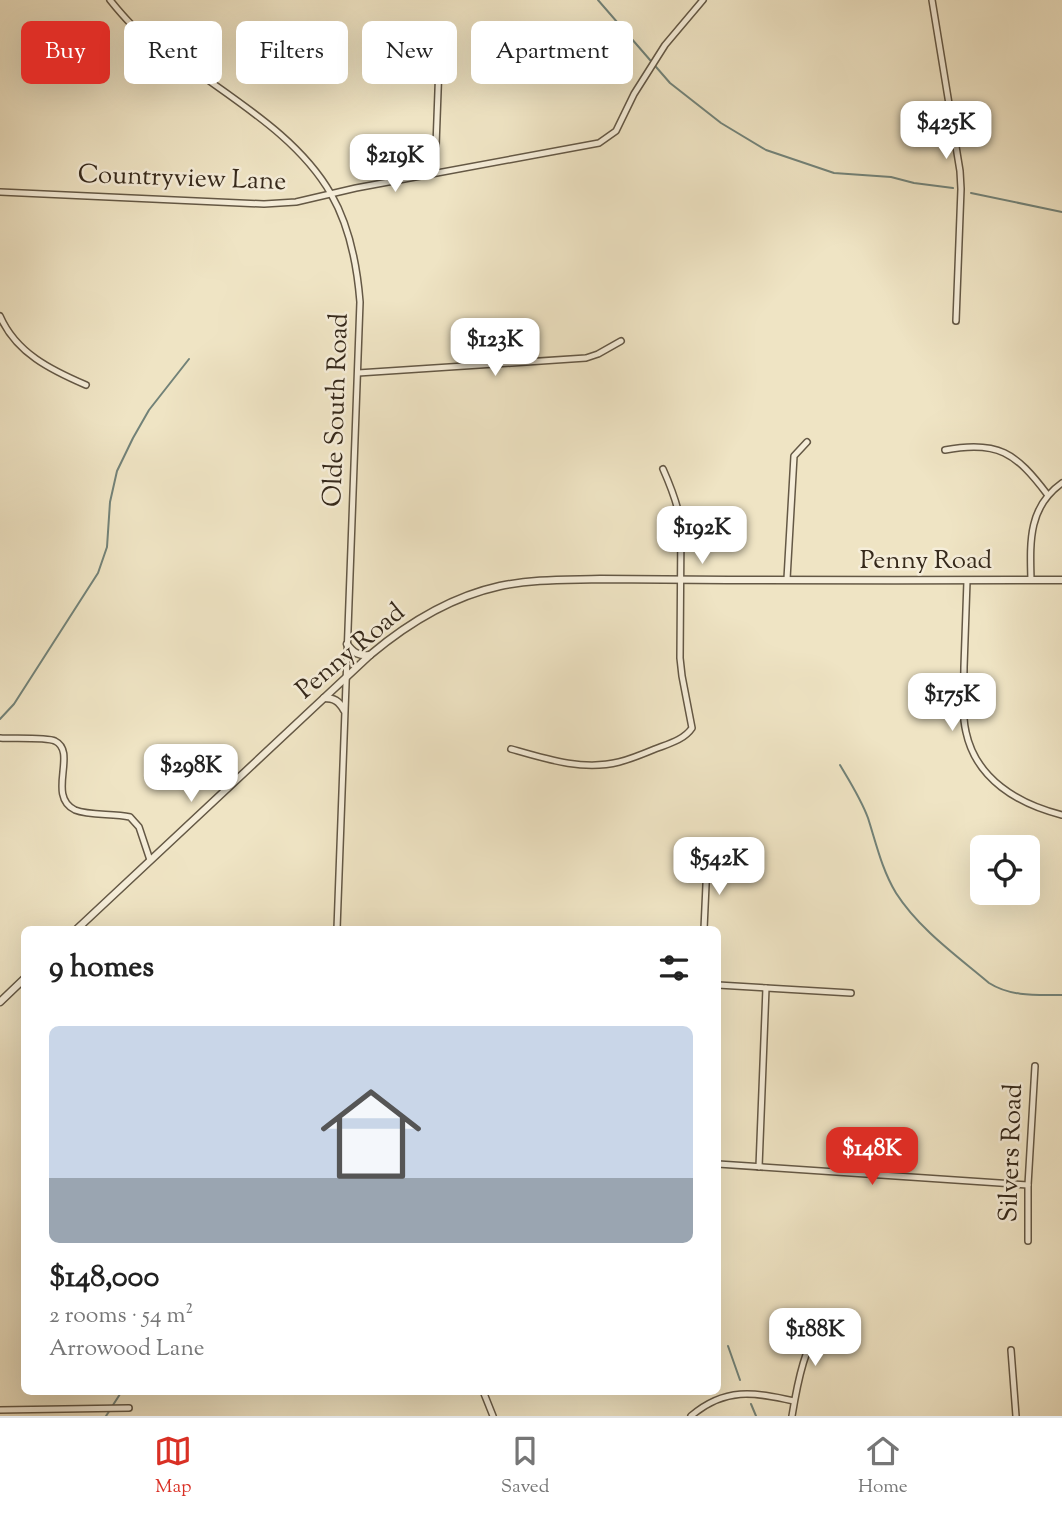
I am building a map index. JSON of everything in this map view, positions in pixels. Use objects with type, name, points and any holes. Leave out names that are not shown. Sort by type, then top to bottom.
[{"type":"street","name":"Olde South Road","points":[[110,0],[151,42],[273,128],[310,164],[331,194],[349,238],[358,275],[360,302],[337,926]]},
{"type":"street","points":[[693,0],[693,11]]},
{"type":"street","name":"Countryview Lane","points":[[0,192],[264,204],[296,202],[356,188],[599,143],[616,131],[648,72],[703,0]]},
{"type":"street","points":[[932,0],[960,171],[956,321]]},
{"type":"street","points":[[435,173],[438,84]]},
{"type":"street","points":[[0,316],[20,347],[44,365],[86,386]]},
{"type":"street","points":[[358,373],[578,359],[598,354],[621,341]]},
{"type":"street","points":[[788,579],[794,456],[807,442]]},
{"type":"street","points":[[945,450],[984,446],[1004,452],[1026,467],[1047,494]]},
{"type":"street","points":[[511,749],[569,763],[602,765],[632,758],[688,735],[692,729],[682,676],[681,524],[672,489],[663,469]]},
{"type":"street","points":[[1031,580],[1031,533],[1035,516],[1047,494],[1062,483]]},
{"type":"street","name":"Penny Road","points":[[80,926],[370,655],[395,634],[452,601],[498,587],[539,580],[1062,580]]},
{"type":"street","points":[[967,581],[964,703],[965,731],[973,755],[986,774],[1008,793],[1032,806],[1062,815]]},
{"type":"street","points":[[347,643],[355,653],[370,655]]},
{"type":"street","points":[[324,698],[339,702],[344,710]]},
{"type":"street","points":[[0,738],[54,740],[62,747],[64,755],[62,793],[65,802],[75,810],[130,817],[139,827],[150,860]]},
{"type":"street","points":[[704,926],[708,863]]},
{"type":"street","points":[[0,1002],[21,982]]},
{"type":"street","points":[[721,985],[851,993]]},
{"type":"street","points":[[759,1167],[766,988]]},
{"type":"street","name":"Silvers Road","points":[[1028,1241],[1028,1185],[1035,1066]]},
{"type":"street","points":[[721,1164],[1028,1185]]},
{"type":"street","points":[[792,1416],[801,1366],[825,1314]]},
{"type":"street","points":[[1011,1350],[1016,1416]]},
{"type":"street","points":[[691,1416],[713,1401],[740,1394],[758,1394],[794,1401]]},
{"type":"street","points":[[485,1395],[493,1416]]},
{"type":"street","points":[[0,1409],[129,1408]]},
{"type":"waterway","points":[[598,0],[670,83],[721,123],[766,150],[834,173],[891,177],[953,188]]},
{"type":"waterway","points":[[971,193],[1062,212]]},
{"type":"waterway","points":[[0,719],[14,704],[98,573],[107,547],[110,502],[117,471],[149,410],[189,359]]},
{"type":"waterway","points":[[840,765],[865,811],[891,884],[905,906],[927,930],[997,988],[1024,994],[1062,995]]},
{"type":"waterway","points":[[728,1346],[740,1380]]},
{"type":"waterway","points":[[113,1405],[119,1395]]},
{"type":"waterway","points":[[751,1404],[756,1416]]},
{"type":"waterway","points":[[106,1416],[110,1410]]}]
